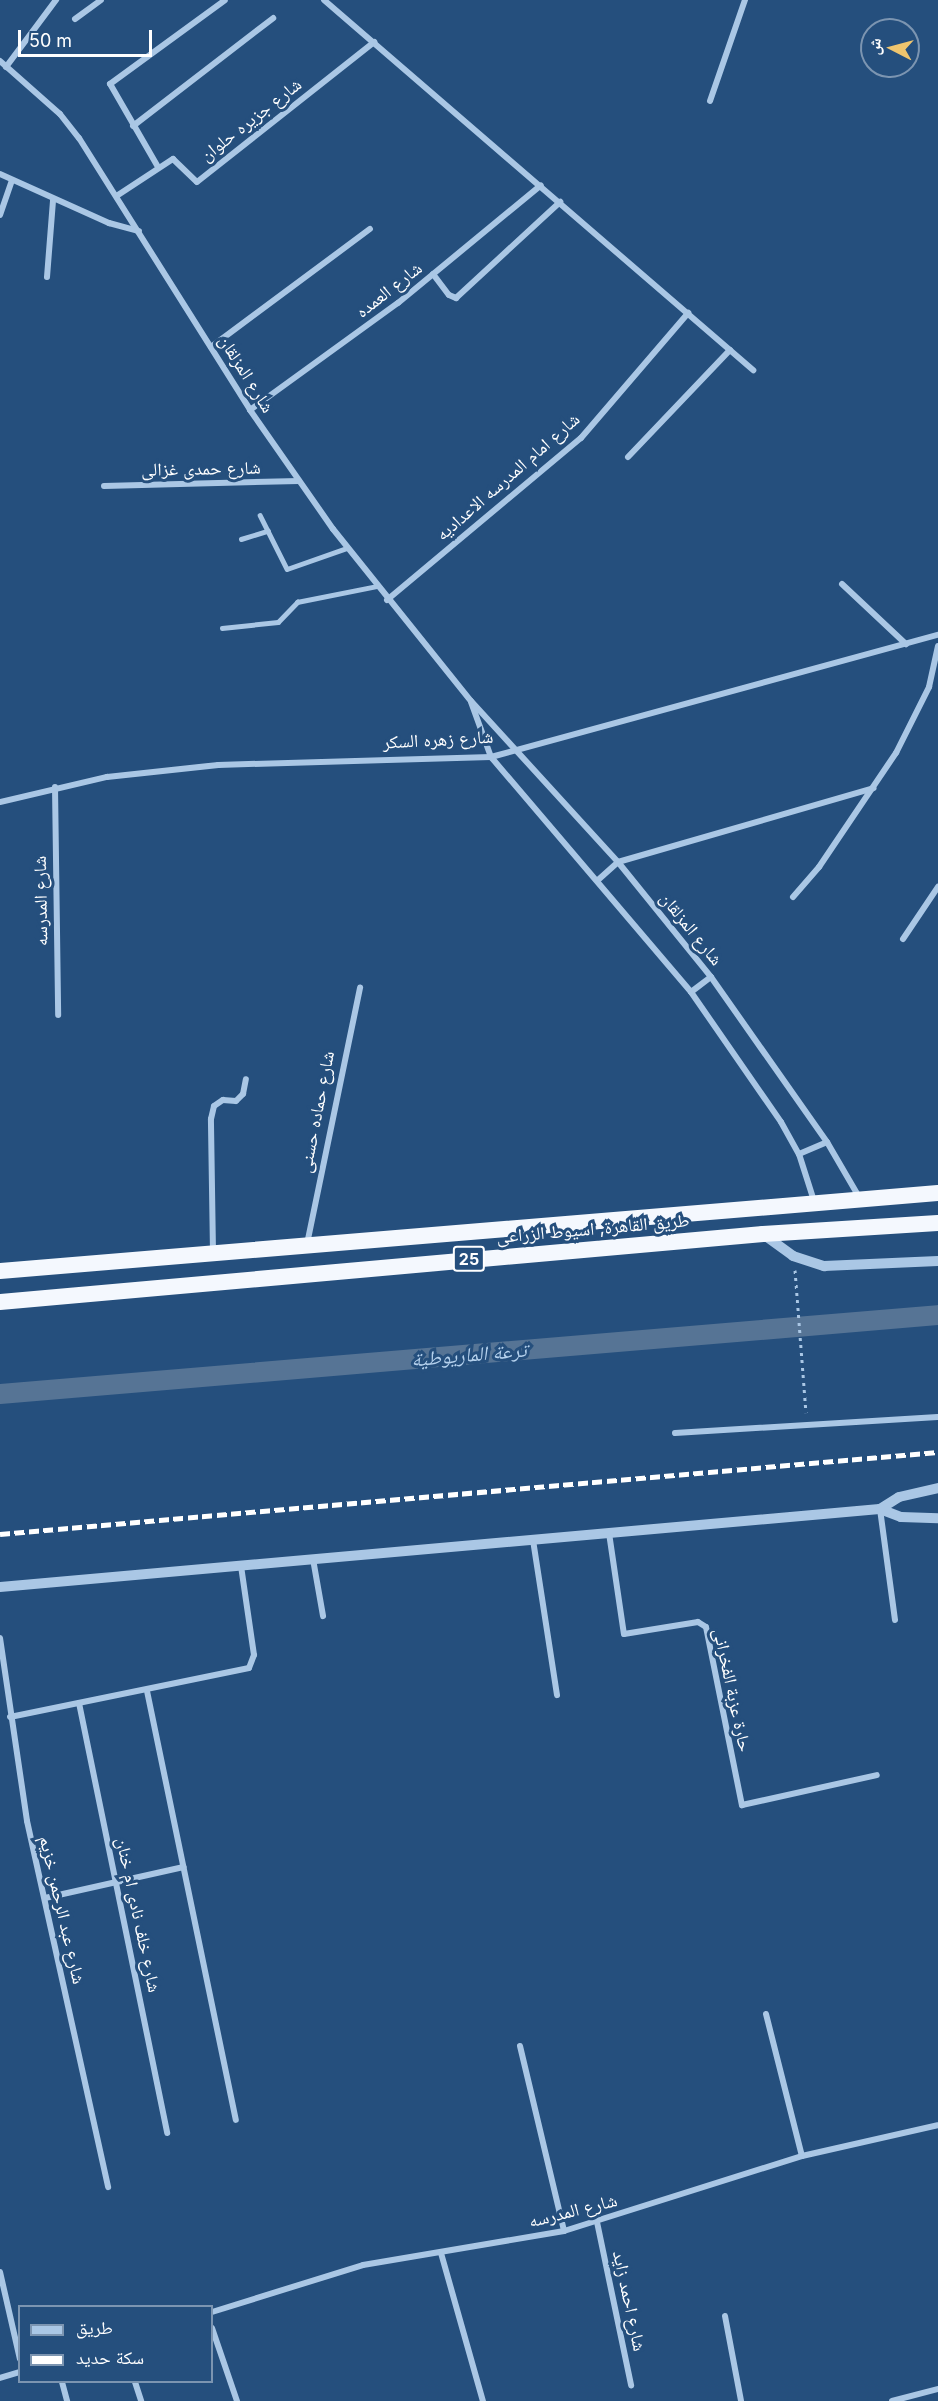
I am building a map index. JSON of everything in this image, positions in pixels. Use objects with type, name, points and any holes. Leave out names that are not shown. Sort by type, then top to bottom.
[{"type":"highway","name":"طريق القاهرة, اسيوط الزراعى","points":[[0,1270],[859,1197],[938,1193]]},
{"type":"highway","points":[[756,1207],[763,1234]]},
{"type":"highway","name":"طريق القاهرة, اسيوط الزراعى","points":[[0,1302],[763,1234],[938,1224]]},
{"type":"street","points":[[6,67],[56,0]]},
{"type":"street","points":[[75,19],[101,0]]},
{"type":"street","points":[[118,195],[158,167],[110,84],[225,0]]},
{"type":"street","points":[[324,0],[753,370]]},
{"type":"street","points":[[710,101],[745,0]]},
{"type":"street","points":[[133,126],[273,18]]},
{"type":"street","name":"شارع جزيره حلوان","points":[[158,167],[174,159],[197,182],[374,42]]},
{"type":"street","name":"شارع المزلقان","points":[[0,61],[60,114],[118,195],[250,410],[387,600],[513,749],[618,862],[711,977],[827,1142],[859,1197]]},
{"type":"street","points":[[0,174],[53,200],[109,223],[140,232]]},
{"type":"street","points":[[0,215],[12,181]]},
{"type":"street","name":"شارع العمده","points":[[250,410],[306,373],[433,274],[541,185]]},
{"type":"street","points":[[47,277],[53,200]]},
{"type":"street","points":[[433,274],[449,296],[456,298],[560,202]]},
{"type":"street","points":[[211,347],[370,229]]},
{"type":"street","name":"شارع امام المدرسه الاعداديه","points":[[387,600],[580,438],[688,314]]},
{"type":"street","points":[[628,457],[730,351]]},
{"type":"street","name":"شارع حمدى غزالى","points":[[104,486],[299,481]]},
{"type":"street","points":[[842,584],[906,644]]},
{"type":"street","name":"شارع زهره السكر","points":[[0,802],[55,787],[106,777],[218,765],[491,757],[513,749],[938,635]]},
{"type":"street","points":[[793,897],[874,788],[919,710],[938,646]]},
{"type":"street","name":"شارع المزلقان","points":[[471,701],[491,757],[691,992],[781,1122],[799,1154],[814,1201]]},
{"type":"street","name":"شارع المدرسه","points":[[55,787],[58,1015]]},
{"type":"street","points":[[598,880],[618,862],[874,788]]},
{"type":"street","points":[[903,939],[938,886]]},
{"type":"street","points":[[691,992],[711,977]]},
{"type":"street","name":"شارع حماده حسنى","points":[[307,1245],[360,987]]},
{"type":"street","points":[[213,1252],[211,1119],[214,1106],[223,1100],[236,1101],[243,1094],[246,1078]]},
{"type":"street","points":[[799,1154],[827,1142]]},
{"type":"street","points":[[763,1234],[794,1256],[824,1266],[938,1261]]},
{"type":"street","points":[[675,1433],[938,1417]]},
{"type":"street","points":[[880,1509],[899,1497],[938,1488]]},
{"type":"street","points":[[880,1509],[895,1620]]},
{"type":"street","points":[[0,1587],[880,1509],[901,1517],[937,1521]]},
{"type":"street","name":"حارة عزبة الفخرانى","points":[[609,1533],[624,1634],[698,1622],[706,1627],[742,1805],[877,1775]]},
{"type":"street","points":[[533,1540],[557,1695]]},
{"type":"street","points":[[313,1559],[323,1616]]},
{"type":"street","points":[[10,1717],[239,1672],[253,1662],[241,1566]]},
{"type":"street","name":"شارع عبد الرحمن خزيم","points":[[0,1638],[10,1717],[45,1898],[108,2187]]},
{"type":"street","points":[[147,1690],[236,2120]]},
{"type":"street","name":"شارع خلف نادى ام خنان","points":[[80,1704],[168,2133]]},
{"type":"street","points":[[45,1898],[184,1868]]},
{"type":"street","points":[[766,2014],[802,2156]]},
{"type":"street","points":[[520,2046],[564,2231]]},
{"type":"street","name":"شارع المدرسه","points":[[213,2312],[328,2274],[564,2231],[802,2156],[938,2125]]},
{"type":"street","name":"شارع احمد زايد","points":[[597,2222],[631,2385]]},
{"type":"street","points":[[441,2253],[483,2401]]},
{"type":"street","points":[[0,2272],[18,2350]]},
{"type":"street","points":[[725,2316],[741,2401]]},
{"type":"street","points":[[213,2331],[237,2401]]},
{"type":"street","points":[[0,2378],[18,2373]]},
{"type":"street","points":[[62,2383],[67,2401]]},
{"type":"street","points":[[135,2383],[141,2401]]},
{"type":"street","points":[[892,2401],[938,2389]]},
{"type":"lane","points":[[260,515],[287,569],[348,548]]},
{"type":"lane","points":[[241,539],[268,531]]},
{"type":"lane","points":[[222,628],[278,622],[297,602],[377,586]]},
{"type":"path","points":[[794,1256],[805,1398]]},
{"type":"waterway","name":"ترعة الماريوطية","points":[[0,1394],[938,1315]]},
{"type":"railway","points":[[0,1534],[938,1452]]}]
